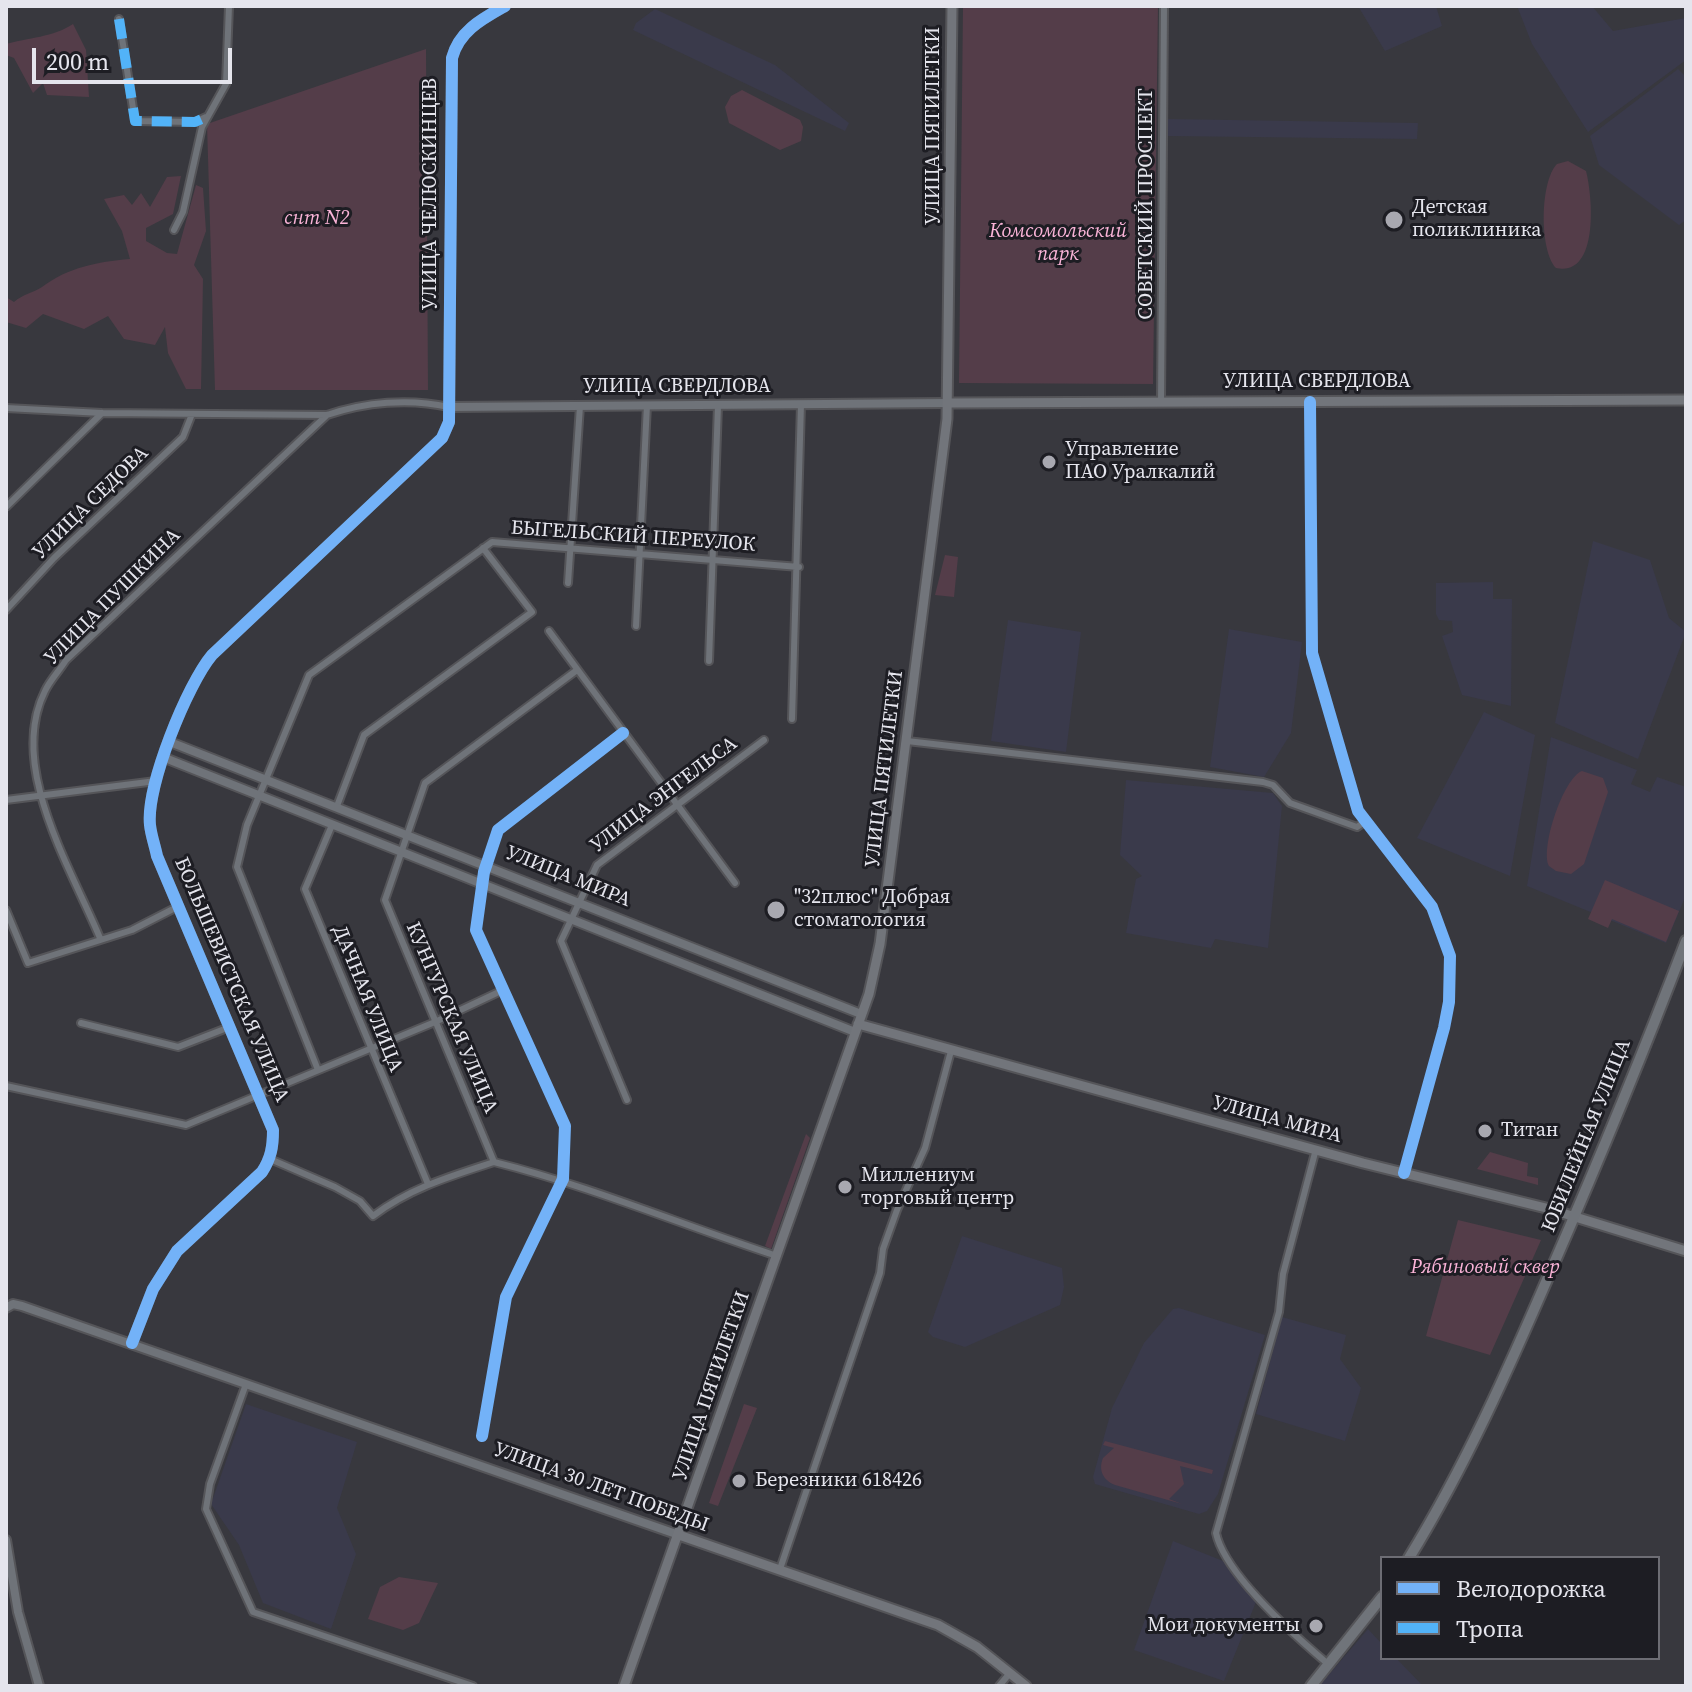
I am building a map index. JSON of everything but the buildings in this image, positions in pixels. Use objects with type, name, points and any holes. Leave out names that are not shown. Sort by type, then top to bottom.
[{"type":"main road","name":"УЛИЦА ПЯТИЛЕТКИ","points":[[624,1686],[858,1023],[880,944],[949,403],[952,6]]},
{"type":"main road","name":"УЛИЦА СВЕРДЛОВА","points":[[949,403],[1686,400]]},
{"type":"main road","name":"ЮБИЛЕЙНАЯ УЛИЦА","points":[[1410,1556],[1470,1452],[1575,1216],[1686,941]]},
{"type":"main road","name":"УЛИЦА МИРА","points":[[858,1023],[1404,1173],[1575,1216],[1686,1251]]},
{"type":"main road","name":"УЛИЦА 30 ЛЕТ ПОБЕДЫ","points":[[679,1535],[938,1625],[966,1639],[1026,1686]]},
{"type":"main road","points":[[1311,1686],[1380,1600]]},
{"type":"street","points":[[174,230],[183,212],[206,117],[226,84],[229,6]]},
{"type":"street","name":"УЛИЦА ЧЕЛЮСКИНЦЕВ","points":[[449,407],[452,58],[462,36],[472,26],[505,6]]},
{"type":"street","name":"СОВЕТСКИЙ ПРОСПЕКТ","points":[[1161,402],[1164,6]]},
{"type":"street","points":[[119,19],[135,121],[195,122],[206,117]]},
{"type":"street","name":"УЛИЦА СВЕРДЛОВА","points":[[6,408],[102,413],[327,415],[350,407],[430,402],[449,407],[949,403]]},
{"type":"street","points":[[1310,402],[1312,653],[1341,759],[1363,823],[1432,907],[1450,956],[1449,999],[1444,1028],[1404,1173]]},
{"type":"street","points":[[792,719],[799,567],[801,404]]},
{"type":"street","points":[[636,626],[647,405]]},
{"type":"street","points":[[709,661],[718,405]]},
{"type":"street","points":[[568,583],[580,406]]},
{"type":"street","name":"БОЛЬШЕВИСТСКАЯ УЛИЦА","points":[[270,1159],[273,1130],[227,1028],[157,856],[150,824],[156,781],[197,673],[212,655],[442,438],[449,422],[449,407]]},
{"type":"street","points":[[7,506],[102,413]]},
{"type":"street","name":"УЛИЦА СЕДОВА","points":[[6,610],[54,558],[183,437],[192,414]]},
{"type":"street","name":"УЛИЦА ПУШКИНА","points":[[100,938],[33,770],[35,722],[45,691],[66,660],[327,415]]},
{"type":"street","name":"БЫГЕЛЬСКИЙ ПЕРЕУЛОК","points":[[318,1070],[237,867],[247,825],[309,675],[492,542],[799,567]]},
{"type":"street","points":[[337,806],[364,735],[532,612],[483,548]]},
{"type":"street","points":[[549,631],[735,883]]},
{"type":"street","name":"КУНГУРСКАЯ УЛИЦА","points":[[494,1162],[385,900],[425,783],[577,670]]},
{"type":"street","points":[[482,1436],[506,1297],[563,1179],[565,1126],[501,991],[476,930],[482,881],[498,830],[623,733]]},
{"type":"street","name":"УЛИЦА ЭНГЕЛЬСА","points":[[627,1100],[561,941],[597,865],[764,740]]},
{"type":"street","points":[[907,741],[1263,782],[1273,785],[1299,807],[1357,827],[1363,823]]},
{"type":"street","name":"УЛИЦА МИРА","points":[[170,742],[579,901],[858,1023]]},
{"type":"street","name":"УЛИЦА МИРА","points":[[165,758],[571,917],[858,1023]]},
{"type":"street","points":[[6,800],[156,781]]},
{"type":"street","name":"ДАЧНАЯ УЛИЦА","points":[[332,825],[305,889],[369,1049],[428,1184]]},
{"type":"street","points":[[6,910],[28,963],[132,930],[177,907]]},
{"type":"street","points":[[6,1086],[186,1125],[435,1022],[501,991]]},
{"type":"street","points":[[81,1023],[178,1047],[227,1028]]},
{"type":"street","points":[[780,1569],[880,1273],[883,1249],[925,1148],[951,1051]]},
{"type":"street","points":[[1316,1149],[1283,1274],[1279,1312],[1216,1533],[1222,1549],[1269,1613],[1329,1664]]},
{"type":"street","points":[[132,1343],[153,1289],[177,1251],[262,1172],[270,1159],[360,1201],[373,1216],[393,1201],[428,1184],[494,1162],[563,1179],[632,1207],[777,1256]]},
{"type":"street","name":"УЛИЦА 30 ЛЕТ ПОБЕДЫ","points":[[10,1306],[132,1343],[679,1535]]},
{"type":"street","points":[[246,1384],[210,1484],[206,1509],[253,1612],[473,1686]]},
{"type":"street","points":[[6,1540],[18,1612],[39,1686]]},
{"type":"street","points":[[999,1686],[1010,1673]]},
{"type":"shaded area","points":[[1358,6],[1436,6],[1442,26],[1385,51]]},
{"type":"shaded area","points":[[1517,6],[1592,6],[1613,31],[1686,18],[1686,60],[1588,132],[1532,44]]},
{"type":"shaded area","points":[[655,9],[775,65],[849,123],[845,131],[633,30],[636,23]]},
{"type":"shaded area","points":[[1678,69],[1686,77],[1686,220],[1679,225],[1599,165],[1590,136]]},
{"type":"shaded area","points":[[1168,119],[1418,123],[1417,139],[1168,136]]},
{"type":"shaded area","points":[[1593,541],[1650,560],[1669,618],[1686,632],[1638,759],[1555,723]]},
{"type":"shaded area","points":[[1493,582],[1493,599],[1512,599],[1511,706],[1462,695],[1442,636],[1453,632],[1452,621],[1439,620],[1436,614],[1436,583]]},
{"type":"shaded area","points":[[1008,620],[1081,632],[1066,752],[991,741]]},
{"type":"shaded area","points":[[1229,629],[1302,642],[1291,733],[1264,777],[1210,767]]},
{"type":"shaded area","points":[[1484,712],[1535,735],[1510,876],[1417,838]]},
{"type":"shaded area","points":[[1551,737],[1637,770],[1631,784],[1650,792],[1657,777],[1686,787],[1686,895],[1666,943],[1527,886]]},
{"type":"shaded area","points":[[1126,780],[1273,793],[1282,806],[1268,948],[1215,939],[1211,948],[1126,933],[1136,879],[1142,876],[1120,855]]},
{"type":"shaded area","points":[[962,1236],[1062,1268],[1064,1287],[1060,1305],[965,1347],[933,1337],[928,1332]]},
{"type":"shaded area","points":[[1179,1308],[1265,1335],[1218,1494],[1207,1511],[1199,1514],[1095,1484],[1093,1477],[1112,1408],[1144,1343],[1173,1309]]},
{"type":"shaded area","points":[[1282,1317],[1346,1335],[1340,1359],[1361,1388],[1345,1441],[1256,1414]]},
{"type":"shaded area","points":[[246,1404],[357,1442],[337,1508],[356,1554],[331,1629],[263,1603],[239,1545],[211,1504]]},
{"type":"shaded area","points":[[1173,1541],[1223,1561],[1256,1602],[1224,1681],[1134,1650]]},
{"type":"shaded area","points":[[1368,1629],[1380,1642],[1380,1660],[1398,1660],[1423,1686],[1319,1686]]},
{"type":"green space","name":"Комсомольский парк","points":[[963,6],[1158,6],[1153,384],[959,383]]},
{"type":"green space","points":[[73,24],[86,50],[89,97],[47,95],[43,83],[33,93],[14,58],[6,55],[6,44],[49,34]]},
{"type":"green space","name":"снт N2","points":[[426,49],[428,390],[215,390],[207,124]]},
{"type":"green space","points":[[742,90],[800,120],[803,127],[801,141],[780,150],[729,123],[725,107],[731,96]]},
{"type":"green space","points":[[1568,161],[1586,171],[1590,233],[1580,260],[1570,268],[1556,268],[1550,259],[1544,232],[1545,200],[1551,173],[1557,164]]},
{"type":"green space","points":[[181,176],[173,214],[146,228],[146,241],[167,253],[177,254],[196,185],[203,188],[206,231],[194,265],[203,279],[201,389],[186,389],[168,353],[165,327],[155,345],[124,339],[108,316],[84,329],[43,314],[26,328],[6,322],[6,297],[14,302],[73,270],[130,259],[122,231],[104,199],[124,195],[132,205],[141,193],[150,207],[167,177]]},
{"type":"green space","points":[[945,555],[958,557],[954,597],[935,595]]},
{"type":"green space","points":[[1582,771],[1603,778],[1608,792],[1584,864],[1571,874],[1549,866],[1548,845],[1561,800],[1575,776]]},
{"type":"green space","points":[[1605,880],[1679,911],[1666,942],[1612,919],[1608,928],[1588,919]]},
{"type":"green space","points":[[806,1134],[810,1138],[771,1249],[765,1246]]},
{"type":"green space","points":[[1490,1152],[1528,1163],[1527,1176],[1538,1178],[1538,1185],[1477,1169]]},
{"type":"green space","name":"Рябиновый сквер","points":[[1458,1220],[1541,1240],[1490,1355],[1426,1336]]},
{"type":"green space","points":[[744,1404],[757,1408],[718,1506],[709,1503]]},
{"type":"green space","points":[[1105,1441],[1213,1470],[1212,1474],[1180,1466],[1184,1484],[1169,1499],[1182,1504],[1115,1485],[1101,1470],[1103,1458],[1114,1448],[1103,1445]]},
{"type":"green space","points":[[399,1577],[438,1583],[419,1623],[403,1630],[368,1619],[380,1587]]},
{"type":"marked path","points":[[119,19],[135,121],[195,122],[206,117]]},
{"type":"cycle path","points":[[132,1343],[153,1289],[177,1251],[262,1172],[273,1136],[157,856],[150,825],[154,786],[180,712],[212,655],[442,438],[449,422],[452,58],[466,33],[505,6]]},
{"type":"cycle path","points":[[1310,402],[1312,653],[1358,811],[1432,907],[1450,956],[1449,1002],[1444,1028],[1404,1173]]},
{"type":"cycle path","points":[[482,1436],[506,1297],[563,1179],[565,1126],[476,930],[484,872],[498,830],[623,733]]},
{"type":"place","name":"Детская поликлиника","points":[[1394,220]]},
{"type":"place","name":"Управление ПАО Уралкалий","points":[[1049,462]]},
{"type":"place","name":"\"32плюс\" Добрая стоматология","points":[[776,910]]},
{"type":"place","name":"Титан","points":[[1485,1131]]},
{"type":"place","name":"Миллениум торговый центр","points":[[845,1187]]},
{"type":"place","name":"Березники 618426","points":[[739,1481]]},
{"type":"place","name":"Мои документы","points":[[1316,1626]]}]
